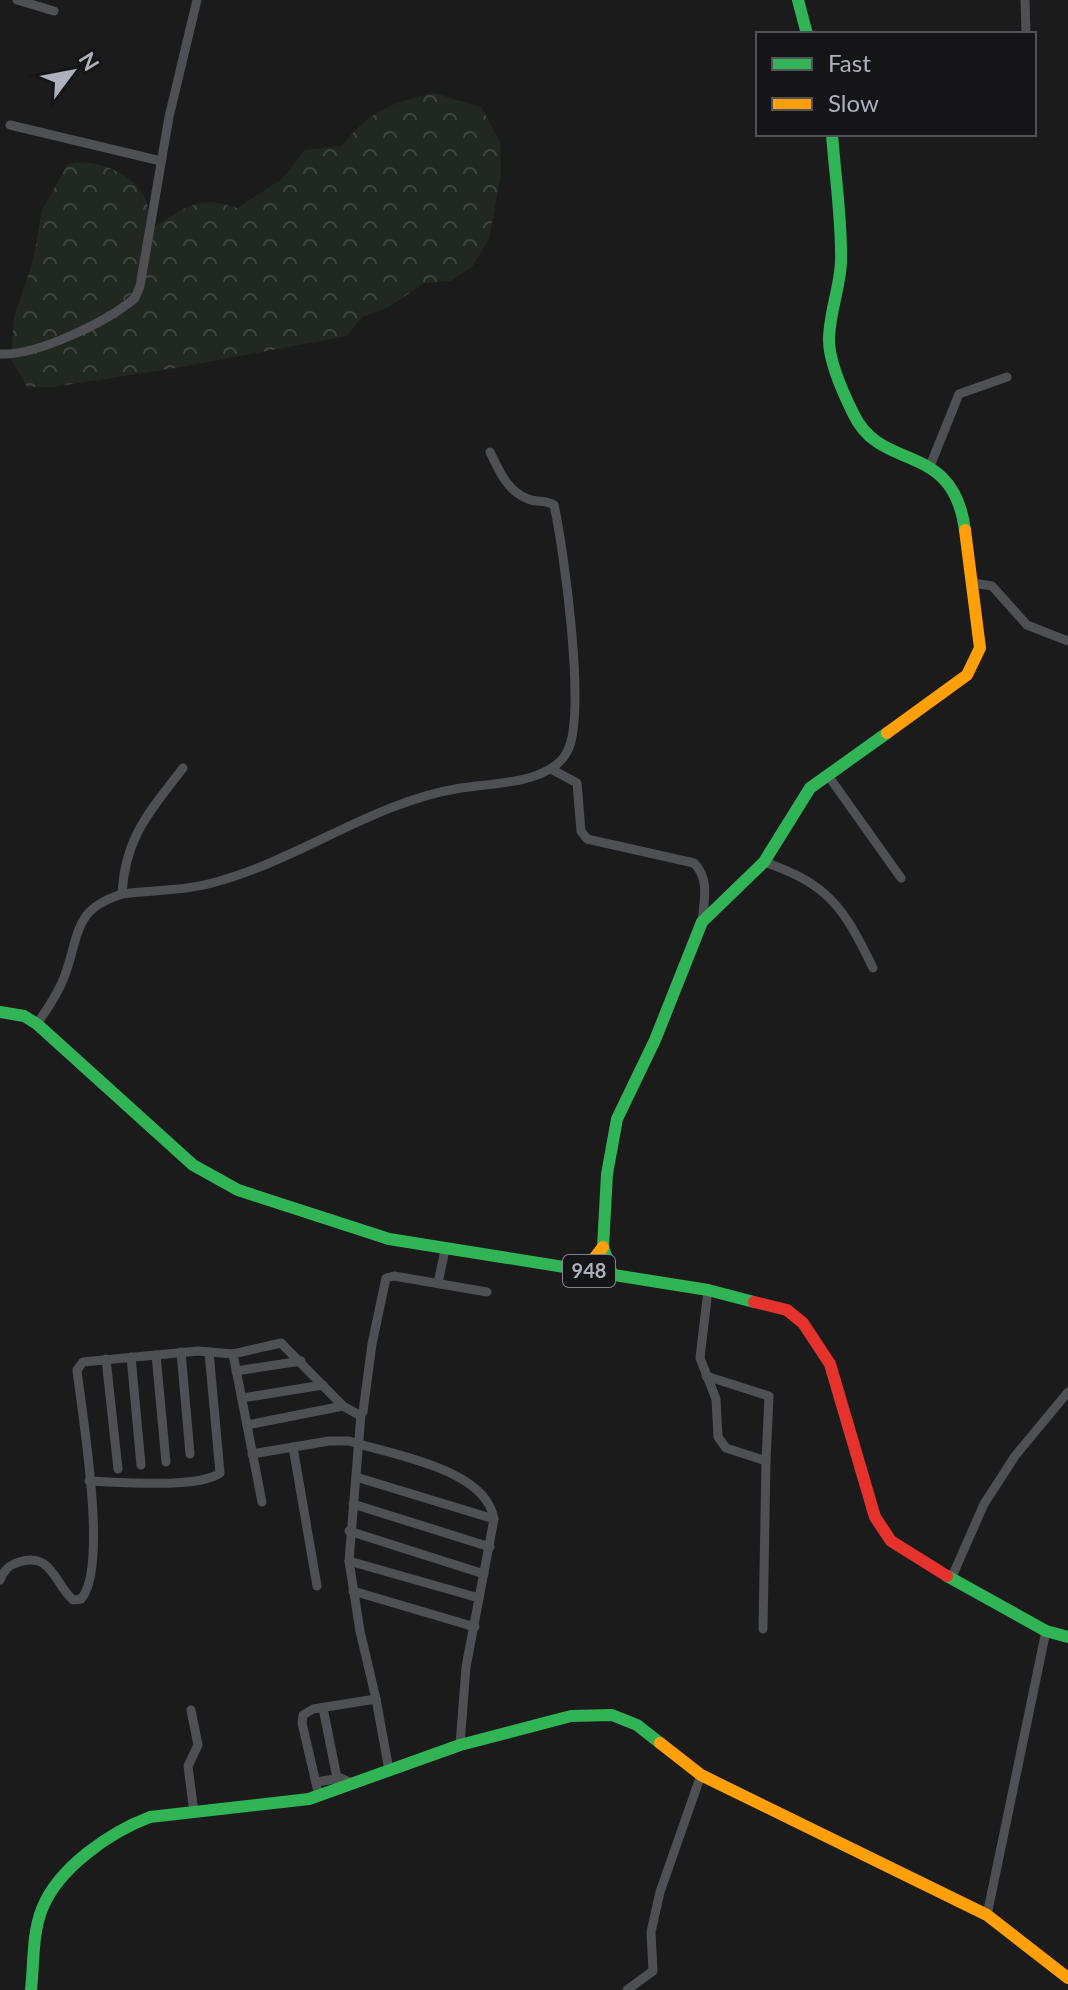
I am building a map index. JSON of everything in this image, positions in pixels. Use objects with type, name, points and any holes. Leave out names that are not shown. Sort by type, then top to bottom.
[{"type":"street","points":[[17,0],[54,11]]},
{"type":"street","points":[[0,354],[16,355],[40,347],[135,298],[143,271],[161,161],[197,0]]},
{"type":"street","points":[[798,0],[806,32]]},
{"type":"street","points":[[1025,0],[1026,32]]},
{"type":"street","points":[[10,125],[161,161]]},
{"type":"street","points":[[702,922],[764,862],[799,800],[827,774],[946,691],[976,662],[980,632],[957,495],[946,478],[930,466],[883,447],[862,430],[832,354],[830,330],[841,262],[832,136]]},
{"type":"street","points":[[930,466],[959,394],[1007,377]]},
{"type":"street","points":[[37,1024],[62,983],[82,918],[108,898],[211,884],[334,836],[400,802],[551,769],[569,750],[574,720],[569,620],[554,505],[549,501],[530,500],[504,481],[490,452]]},
{"type":"street","points":[[973,583],[992,586],[1027,625],[1068,641]]},
{"type":"street","points":[[122,894],[124,868],[133,836],[183,768]]},
{"type":"street","points":[[551,769],[577,783],[581,831],[587,839],[694,863],[703,871],[705,878],[702,922],[655,1040],[617,1119],[607,1174],[603,1247],[612,1274]]},
{"type":"street","points":[[827,774],[901,878]]},
{"type":"street","points":[[764,862],[799,874],[821,888],[842,911],[873,968]]},
{"type":"street","name":"948","points":[[0,1012],[24,1016],[37,1024],[193,1165],[216,1179],[264,1199],[389,1239],[708,1290],[767,1302],[787,1310],[803,1323],[819,1343],[835,1377],[875,1517],[891,1541],[951,1579],[1046,1631],[1067,1635]]},
{"type":"street","points":[[585,1270],[603,1247]]},
{"type":"street","points":[[438,1283],[445,1250]]},
{"type":"street","points":[[389,1770],[349,1561],[349,1531],[361,1414],[384,1282],[391,1276],[487,1292]]},
{"type":"street","points":[[708,1290],[700,1343],[706,1376],[716,1399],[721,1444],[766,1461]]},
{"type":"street","points":[[0,1580],[13,1563],[41,1561],[53,1571],[70,1598],[77,1600],[85,1594],[95,1553],[77,1370],[83,1362],[181,1352],[233,1354],[281,1343],[343,1406],[353,1414],[361,1414]]},
{"type":"street","points":[[181,1352],[190,1454]]},
{"type":"street","points":[[89,1481],[164,1483],[210,1479],[220,1473],[209,1352]]},
{"type":"street","points":[[233,1354],[262,1502]]},
{"type":"street","points":[[156,1355],[166,1462]]},
{"type":"street","points":[[131,1357],[141,1465]]},
{"type":"street","points":[[106,1359],[118,1469]]},
{"type":"street","points":[[236,1371],[301,1361]]},
{"type":"street","points":[[706,1376],[769,1396],[763,1629]]},
{"type":"street","points":[[242,1398],[323,1385]]},
{"type":"street","points":[[951,1579],[984,1504],[1015,1456],[1068,1392]]},
{"type":"street","points":[[247,1425],[333,1411],[343,1406]]},
{"type":"street","points":[[252,1454],[340,1440],[466,1479],[488,1500],[494,1519],[466,1667],[460,1745]]},
{"type":"street","points":[[293,1447],[317,1586]]},
{"type":"street","points":[[356,1477],[494,1519]]},
{"type":"street","points":[[353,1504],[490,1547]]},
{"type":"street","points":[[349,1531],[484,1574]]},
{"type":"street","points":[[349,1561],[479,1598]]},
{"type":"street","points":[[353,1591],[475,1627]]},
{"type":"street","points":[[987,1915],[1046,1631]]},
{"type":"street","points":[[319,1796],[302,1719],[308,1712],[376,1699]]},
{"type":"street","points":[[323,1708],[337,1778]]},
{"type":"street","points":[[191,1710],[198,1745],[189,1761],[194,1813]]},
{"type":"street","points":[[31,1990],[41,1915],[48,1896],[130,1823],[284,1804],[319,1796],[460,1745],[571,1716],[612,1715],[637,1725],[701,1775],[987,1915],[1068,1978]]},
{"type":"street","points":[[627,1990],[653,1971],[651,1932],[660,1892],[701,1775]]},
{"type":"street","points":[[316,1782],[337,1778],[353,1784]]},
{"type":"green space","points":[[434,93],[481,107],[500,142],[501,173],[489,239],[472,267],[450,281],[425,283],[387,308],[362,317],[347,336],[176,368],[53,387],[27,387],[11,359],[14,317],[33,261],[42,210],[68,164],[100,165],[131,181],[146,201],[150,229],[200,203],[211,202],[237,208],[282,179],[305,150],[342,146],[362,124],[382,110]]},
{"type":"traffic: fast","points":[[798,0],[806,32]]},
{"type":"traffic: fast","points":[[832,136],[841,246],[840,272],[829,330],[834,368],[854,415],[866,433],[881,445],[932,469],[947,482],[958,502],[965,530]]},
{"type":"traffic: fast","points":[[612,1274],[603,1247],[607,1174],[617,1119],[655,1040],[702,922],[764,862],[810,788],[887,733]]},
{"type":"traffic: fast","points":[[0,1012],[24,1016],[37,1024],[193,1165],[238,1190],[389,1239],[708,1290],[754,1302]]},
{"type":"traffic: fast","points":[[947,1576],[1046,1631],[1068,1637]]},
{"type":"traffic: fast","points":[[31,1990],[36,1929],[42,1909],[60,1879],[102,1842],[150,1817],[309,1799],[460,1745],[571,1716],[612,1715],[637,1725],[660,1743]]},
{"type":"traffic: slow","points":[[887,733],[967,675],[980,648],[965,530]]},
{"type":"traffic: slow","points":[[585,1270],[603,1247]]},
{"type":"traffic: slow","points":[[660,1743],[701,1775],[987,1915],[1068,1978]]},
{"type":"traffic: jam","points":[[754,1302],[787,1310],[803,1323],[830,1364],[875,1517],[891,1541],[947,1576]]}]
